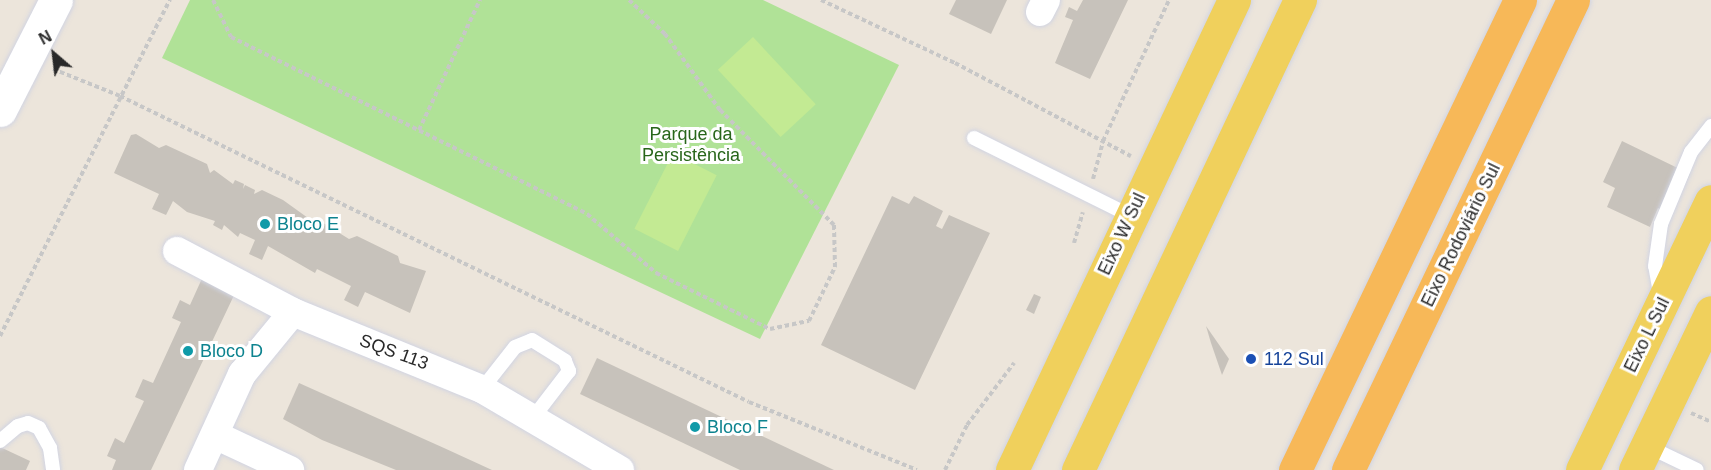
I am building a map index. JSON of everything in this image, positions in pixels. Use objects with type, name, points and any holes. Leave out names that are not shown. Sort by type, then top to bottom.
[{"type":"highway","points":[[1295,470],[1520,0]]},
{"type":"highway","name":"Eixo Rodoviário Sul","points":[[1348,470],[1573,0]]},
{"type":"main road","name":"Eixo W Sul","points":[[1012,470],[1234,0]]},
{"type":"main road","points":[[1078,470],[1300,0]]},
{"type":"main road","name":"Eixo L Sul","points":[[1582,470],[1711,201]]},
{"type":"main road","points":[[1641,458],[1711,312]]},
{"type":"street","points":[[0,110],[26,58],[43,14],[56,0]]},
{"type":"street","name":"SQS 113","points":[[177,251],[293,312],[482,389],[620,470]]},
{"type":"street","points":[[198,470],[242,374],[293,312]]},
{"type":"street","points":[[215,435],[290,470]]},
{"type":"lane","points":[[1662,303],[1655,266],[1661,224],[1691,152],[1711,126]]},
{"type":"lane","points":[[974,138],[1131,216]]},
{"type":"lane","points":[[482,389],[515,348],[532,340],[565,362],[569,371],[533,418]]},
{"type":"lane","points":[[0,441],[18,426],[28,423],[39,428],[50,448],[53,470]]},
{"type":"lane","points":[[1641,458],[1697,470]]},
{"type":"path","points":[[0,336],[120,96],[140,67],[170,0]]},
{"type":"path","points":[[213,0],[231,37],[587,214],[656,273],[770,329],[809,321],[835,267],[834,225],[800,195],[720,110],[665,34],[629,0]]},
{"type":"path","points":[[419,130],[480,0]]},
{"type":"path","points":[[821,0],[955,63],[1153,168]]},
{"type":"path","points":[[1103,141],[1169,0]]},
{"type":"path","points":[[26,58],[120,96],[749,402],[917,470]]},
{"type":"path","points":[[945,470],[968,425],[1014,363]]},
{"type":"green space","name":"Parque da Persistência","points":[[190,0],[763,0],[899,65],[760,339],[162,58]]},
{"type":"green space","points":[[753,37],[816,104],[781,137],[718,70]]},
{"type":"green space","points":[[673,153],[717,175],[678,251],[634,229]]},
{"type":"building","points":[[956,0],[1007,0],[991,34],[949,14]]},
{"type":"building","points":[[1083,0],[1128,0],[1090,79],[1055,63],[1073,20],[1065,17],[1069,7],[1077,11]]},
{"type":"building","name":"Bloco E","points":[[136,134],[159,148],[166,145],[207,164],[210,173],[214,170],[233,184],[235,180],[244,184],[243,189],[245,185],[255,190],[254,194],[262,190],[283,200],[315,223],[320,221],[349,239],[357,236],[398,256],[400,263],[426,271],[410,313],[365,292],[358,307],[344,300],[351,286],[317,269],[315,273],[268,246],[262,260],[249,254],[255,240],[240,233],[238,237],[224,225],[222,230],[213,225],[215,221],[187,212],[173,201],[166,215],[152,209],[159,194],[114,173],[131,135]]},
{"type":"building","points":[[1622,141],[1690,174],[1671,215],[1658,208],[1650,227],[1607,207],[1615,188],[1603,182]]},
{"type":"building","points":[[892,196],[909,204],[914,196],[943,211],[936,226],[942,229],[949,215],[990,233],[915,390],[821,345]]},
{"type":"building","name":"Bloco D","points":[[204,274],[237,289],[151,470],[112,470],[116,460],[107,456],[115,438],[124,443],[144,401],[135,397],[143,379],[153,383],[181,322],[172,318],[180,300],[190,305]]},
{"type":"building","points":[[1034,294],[1041,297],[1034,314],[1026,310]]},
{"type":"building","points":[[1206,326],[1229,359],[1222,375],[1211,343]]},
{"type":"building","name":"Bloco F","points":[[597,358],[834,470],[740,470],[580,394]]},
{"type":"building","points":[[299,383],[492,470],[396,470],[322,440],[283,419]]},
{"type":"building","points":[[0,447],[30,461],[26,470],[0,470]]},
{"type":"place","name":"Bloco E","points":[[265,224]]},
{"type":"place","name":"Bloco D","points":[[188,351]]},
{"type":"place","name":"112 Sul","points":[[1251,359]]},
{"type":"place","name":"Bloco F","points":[[695,427]]}]
